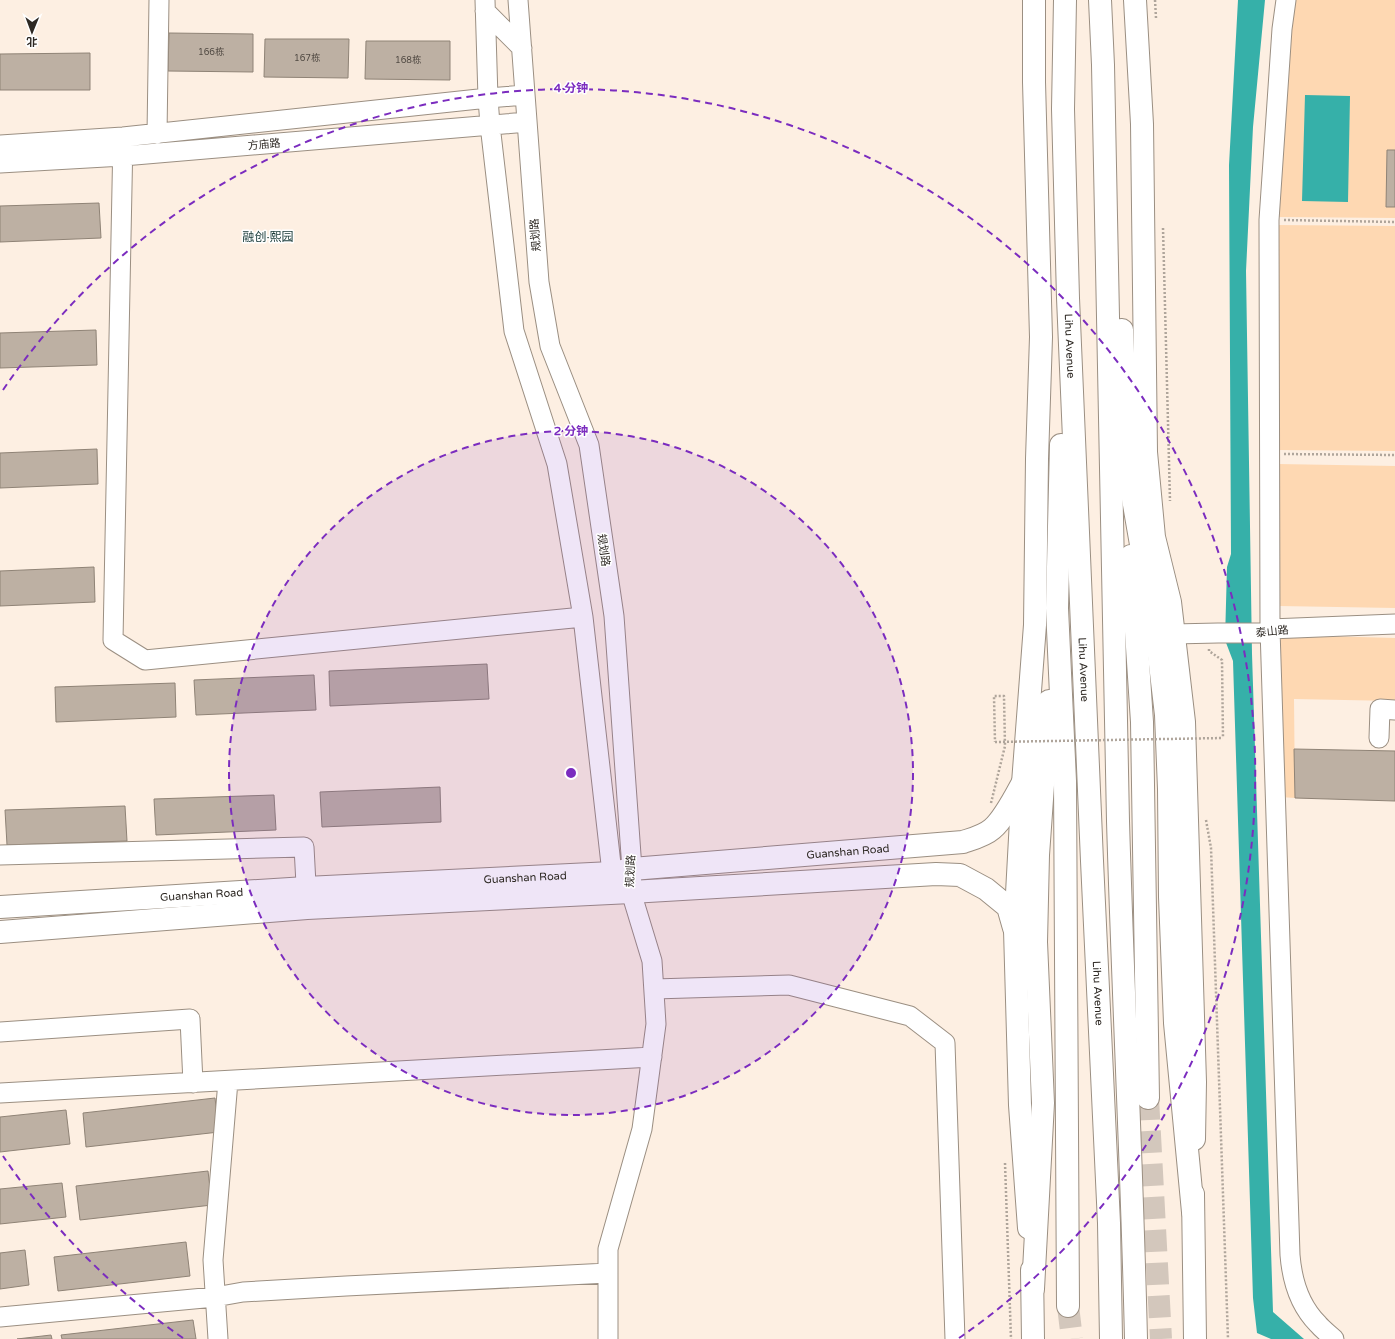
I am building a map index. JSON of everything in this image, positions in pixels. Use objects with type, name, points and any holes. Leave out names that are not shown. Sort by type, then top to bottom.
[{"type":"main road","points":[[1033,1288],[1020,1105],[1015,930],[1023,783],[1035,625],[1037,459],[1041,337],[1034,82],[1034,0]]},
{"type":"main road","points":[[1056,0],[1063,109]]},
{"type":"main road","name":"Lihu Avenue","points":[[1065,0],[1063,109],[1068,298],[1092,869],[1109,1223],[1111,1339]]},
{"type":"main road","points":[[1101,0],[1100,22],[1103,65],[1118,825],[1136,1339]]},
{"type":"main road","points":[[1135,0],[1142,131],[1146,452],[1154,537],[1170,602],[1184,715],[1186,756],[1195,1082],[1193,1212],[1195,1339]]},
{"type":"main road","points":[[1103,65],[1116,160],[1130,541],[1142,722],[1148,1098]]},
{"type":"main road","points":[[1033,1339],[1033,1288],[1043,1103],[1036,942],[1038,855],[1056,608],[1061,446],[1068,298]]},
{"type":"main road","points":[[1128,470],[1156,630],[1166,715],[1170,789],[1170,897],[1175,1023],[1193,1212]]},
{"type":"main road","points":[[1056,608],[1064,781],[1068,1306]]},
{"type":"main road","name":"Guanshan Road","points":[[0,932],[306,898],[963,842],[992,829],[1004,814],[1023,783]]},
{"type":"main road","name":"Guanshan Road","points":[[0,907],[306,898],[631,892],[936,874],[960,875],[986,889],[1008,907],[1015,930]]},
{"type":"street","points":[[157,134],[159,0]]},
{"type":"street","name":"规划路","points":[[518,0],[539,282],[550,346],[589,446],[614,616],[622,871]]},
{"type":"street","points":[[1286,0],[1282,29],[1269,220],[1270,454],[1268,631],[1291,1271],[1296,1288],[1305,1306],[1317,1324],[1334,1339]]},
{"type":"street","points":[[485,5],[522,48]]},
{"type":"street","name":"规划路","points":[[485,5],[490,125],[514,331],[557,464],[583,617],[622,871],[631,892],[652,961],[656,1024],[642,1129],[608,1249],[608,1339]]},
{"type":"street","name":"方庙路","points":[[0,145],[157,134],[525,95]]},
{"type":"street","name":"方庙路","points":[[0,163],[123,156],[527,122]]},
{"type":"street","points":[[123,137],[113,640],[145,660],[583,617]]},
{"type":"street","name":"泰山路","points":[[1173,634],[1268,631],[1395,624]]},
{"type":"street","points":[[1379,738],[1380,709],[1395,710]]},
{"type":"street","points":[[0,855],[304,847],[306,898]]},
{"type":"street","points":[[654,989],[789,985],[910,1016],[945,1043],[955,1339]]},
{"type":"street","points":[[0,1032],[190,1020],[193,1083]]},
{"type":"street","points":[[0,1093],[652,1057]]},
{"type":"street","points":[[218,1339],[213,1260],[228,1081]]},
{"type":"street","points":[[0,1317],[215,1297],[243,1292],[608,1272]]},
{"type":"path","points":[[1155,0],[1156,23]]},
{"type":"path","points":[[1269,220],[1395,222]]},
{"type":"path","points":[[1163,228],[1170,503]]},
{"type":"path","points":[[1270,454],[1395,455]]},
{"type":"path","points":[[992,829],[990,800],[1005,746],[1004,696],[994,696],[995,742],[1223,738],[1222,660]]},
{"type":"path","points":[[1206,819],[1211,848],[1228,1339]]},
{"type":"shaded area","points":[[1293,0],[1395,0],[1395,218],[1276,217]]},
{"type":"shaded area","points":[[1276,225],[1395,226],[1395,451],[1278,450]]},
{"type":"shaded area","points":[[1278,464],[1395,466],[1395,608],[1279,606]]},
{"type":"shaded area","points":[[1288,635],[1395,638],[1395,701],[1294,699],[1295,798],[1280,797],[1278,645],[1281,637]]},
{"type":"water","points":[[1238,0],[1265,0],[1253,127],[1246,271],[1252,654],[1273,1312],[1304,1339],[1271,1339],[1257,1333],[1253,1298],[1233,661],[1225,640],[1227,567],[1231,554],[1229,165]]},
{"type":"water","points":[[1305,95],[1350,96],[1348,202],[1302,201]]},
{"type":"building","points":[[169,33],[253,34],[253,72],[168,71]]},
{"type":"building","points":[[265,39],[349,39],[348,78],[264,77]]},
{"type":"building","points":[[366,41],[450,41],[450,80],[365,79]]},
{"type":"building","points":[[90,53],[90,90],[0,90],[0,54]]},
{"type":"building","points":[[1387,150],[1395,150],[1395,207],[1386,207]]},
{"type":"building","points":[[99,203],[101,238],[0,242],[0,206]]},
{"type":"building","points":[[96,330],[97,365],[0,368],[0,333]]},
{"type":"building","points":[[97,449],[98,484],[0,488],[0,453]]},
{"type":"building","points":[[94,567],[95,602],[0,606],[0,571]]},
{"type":"building","points":[[487,664],[489,699],[330,706],[329,671]]},
{"type":"building","points":[[314,675],[316,710],[196,715],[194,680]]},
{"type":"building","points":[[175,683],[176,717],[56,722],[55,687]]},
{"type":"building","points":[[1294,749],[1395,751],[1395,801],[1295,798]]},
{"type":"building","points":[[440,787],[441,822],[322,827],[320,792]]},
{"type":"building","points":[[274,795],[276,830],[156,835],[154,799]]},
{"type":"building","points":[[125,806],[127,841],[7,845],[5,810]]},
{"type":"building","points":[[215,1098],[219,1132],[86,1147],[83,1113]]},
{"type":"building","points":[[66,1110],[70,1144],[0,1152],[0,1117]]},
{"type":"building","points":[[208,1171],[212,1205],[80,1220],[76,1186]]},
{"type":"building","points":[[62,1183],[66,1217],[0,1224],[0,1189]]},
{"type":"building","points":[[186,1242],[190,1276],[58,1291],[54,1257]]},
{"type":"building","points":[[25,1250],[29,1285],[0,1289],[0,1253]]},
{"type":"building","points":[[193,1320],[196,1339],[62,1339],[61,1335]]},
{"type":"building","points":[[51,1335],[52,1339],[17,1339]]},
{"type":"tunnel","points":[[1148,1098],[1161,1339]]},
{"type":"tunnel","points":[[1068,1306],[1072,1339]]},
{"type":"district","name":"融创·熙园","points":[[268,237]]}]
